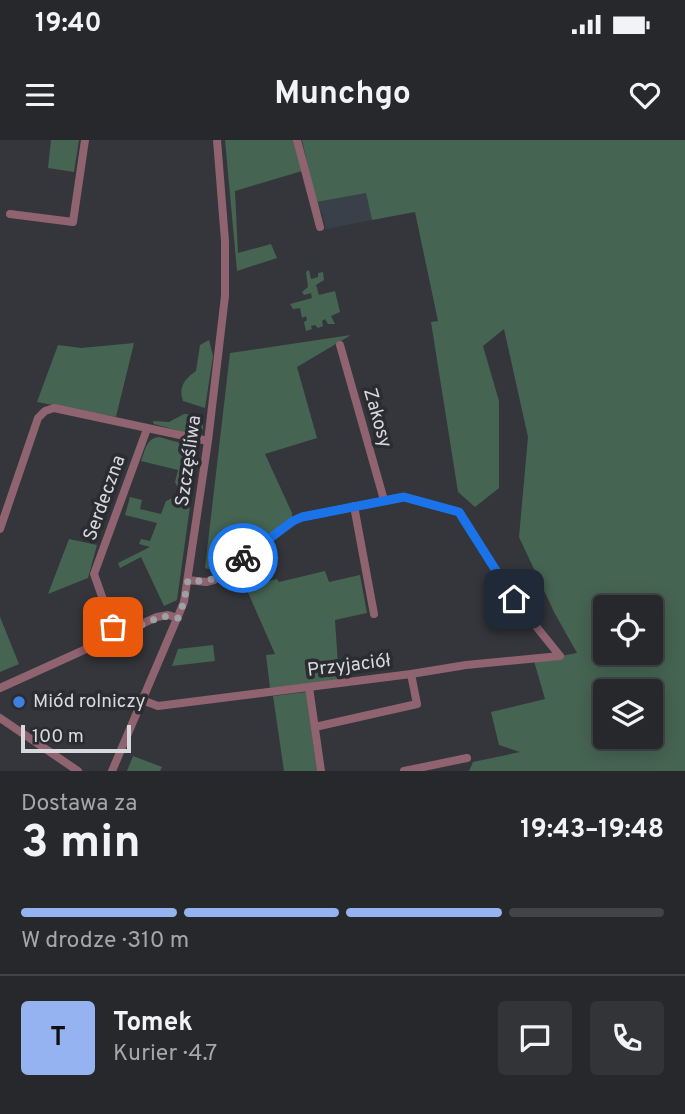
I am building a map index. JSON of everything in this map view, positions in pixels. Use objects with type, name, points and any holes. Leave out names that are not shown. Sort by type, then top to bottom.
[{"type":"street","points":[[10,214],[73,225],[85,140]]},
{"type":"street","name":"Szczęśliwa","points":[[112,771],[178,618],[188,580],[208,441],[226,282],[217,140]]},
{"type":"street","points":[[297,140],[320,227]]},
{"type":"street","name":"Zakosy","points":[[340,345],[384,500]]},
{"type":"street","points":[[0,528],[38,418],[45,411],[54,408],[208,441]]},
{"type":"street","name":"Serdeczna","points":[[116,636],[94,574],[147,429]]},
{"type":"street","name":"Przyjaciół","points":[[142,700],[158,705],[466,665],[560,656],[514,599],[459,512],[404,497],[384,500]]},
{"type":"street","points":[[188,580],[214,580],[293,521],[384,500]]},
{"type":"street","points":[[354,506],[374,614]]},
{"type":"street","points":[[0,688],[162,616],[178,618]]},
{"type":"street","points":[[315,727],[417,704],[411,674]]},
{"type":"street","points":[[309,687],[321,771]]},
{"type":"street","points":[[0,718],[78,771]]},
{"type":"street","points":[[404,771],[467,758]]},
{"type":"shaded area","points":[[358,192],[366,193],[372,220],[326,229],[316,202]]},
{"type":"green space","points":[[51,140],[79,140],[74,172],[48,168]]},
{"type":"green space","points":[[225,140],[294,140],[302,171],[235,191],[238,253],[271,244],[277,258],[237,271]]},
{"type":"green space","points":[[302,140],[685,140],[685,771],[469,771],[473,762],[520,752],[499,745],[491,712],[545,699],[534,661],[577,653],[554,612],[519,537],[528,437],[504,329],[483,346],[499,401],[499,488],[475,507],[458,492],[431,322],[438,321],[415,212],[372,220],[366,193],[316,202]]},
{"type":"green space","points":[[309,270],[311,279],[323,272],[324,280],[316,285],[319,295],[335,291],[340,312],[331,316],[335,324],[328,324],[325,319],[322,321],[323,326],[311,326],[312,329],[306,331],[306,316],[302,318],[300,308],[293,309],[290,304],[312,298],[311,293],[304,295],[302,292],[308,287],[306,272]]},
{"type":"green space","points":[[351,335],[297,367],[317,438],[265,454],[292,517],[218,572],[205,568],[230,353]]},
{"type":"green space","points":[[209,340],[213,356],[205,408],[183,401],[181,391],[186,380],[196,371],[200,345]]},
{"type":"green space","points":[[134,343],[116,417],[37,402],[58,345],[81,348]]},
{"type":"green space","points":[[184,414],[198,415],[203,429],[195,435],[154,424],[153,421],[169,422]]},
{"type":"green space","points":[[159,437],[198,448],[177,600],[164,606],[141,557],[120,568],[118,563],[150,547],[139,544],[141,539],[150,541],[157,523],[125,515],[130,497],[142,500],[140,509],[161,514],[166,501],[181,494],[175,482],[178,470],[141,461],[149,442]]},
{"type":"green space","points":[[69,539],[97,545],[88,578],[48,594]]},
{"type":"green space","points":[[325,571],[329,582],[360,575],[367,613],[335,620],[339,680],[270,688],[266,655],[275,654],[246,588],[277,579],[279,582]]},
{"type":"green space","points":[[0,617],[19,664],[0,672]]},
{"type":"green space","points":[[213,645],[215,661],[172,666],[178,649]]},
{"type":"green space","points":[[306,692],[317,771],[284,771],[273,696]]},
{"type":"green space","points":[[133,756],[162,767],[160,771],[127,771]]},
{"type":"way so far","points":[[113,627],[116,636],[162,616],[178,618],[188,580],[214,580],[243,558]]},
{"type":"place","name":"Miód rolniczy","points":[[19,702]]},
{"type":"route","points":[[243,558],[302,517],[404,497],[459,512],[514,599]]}]
